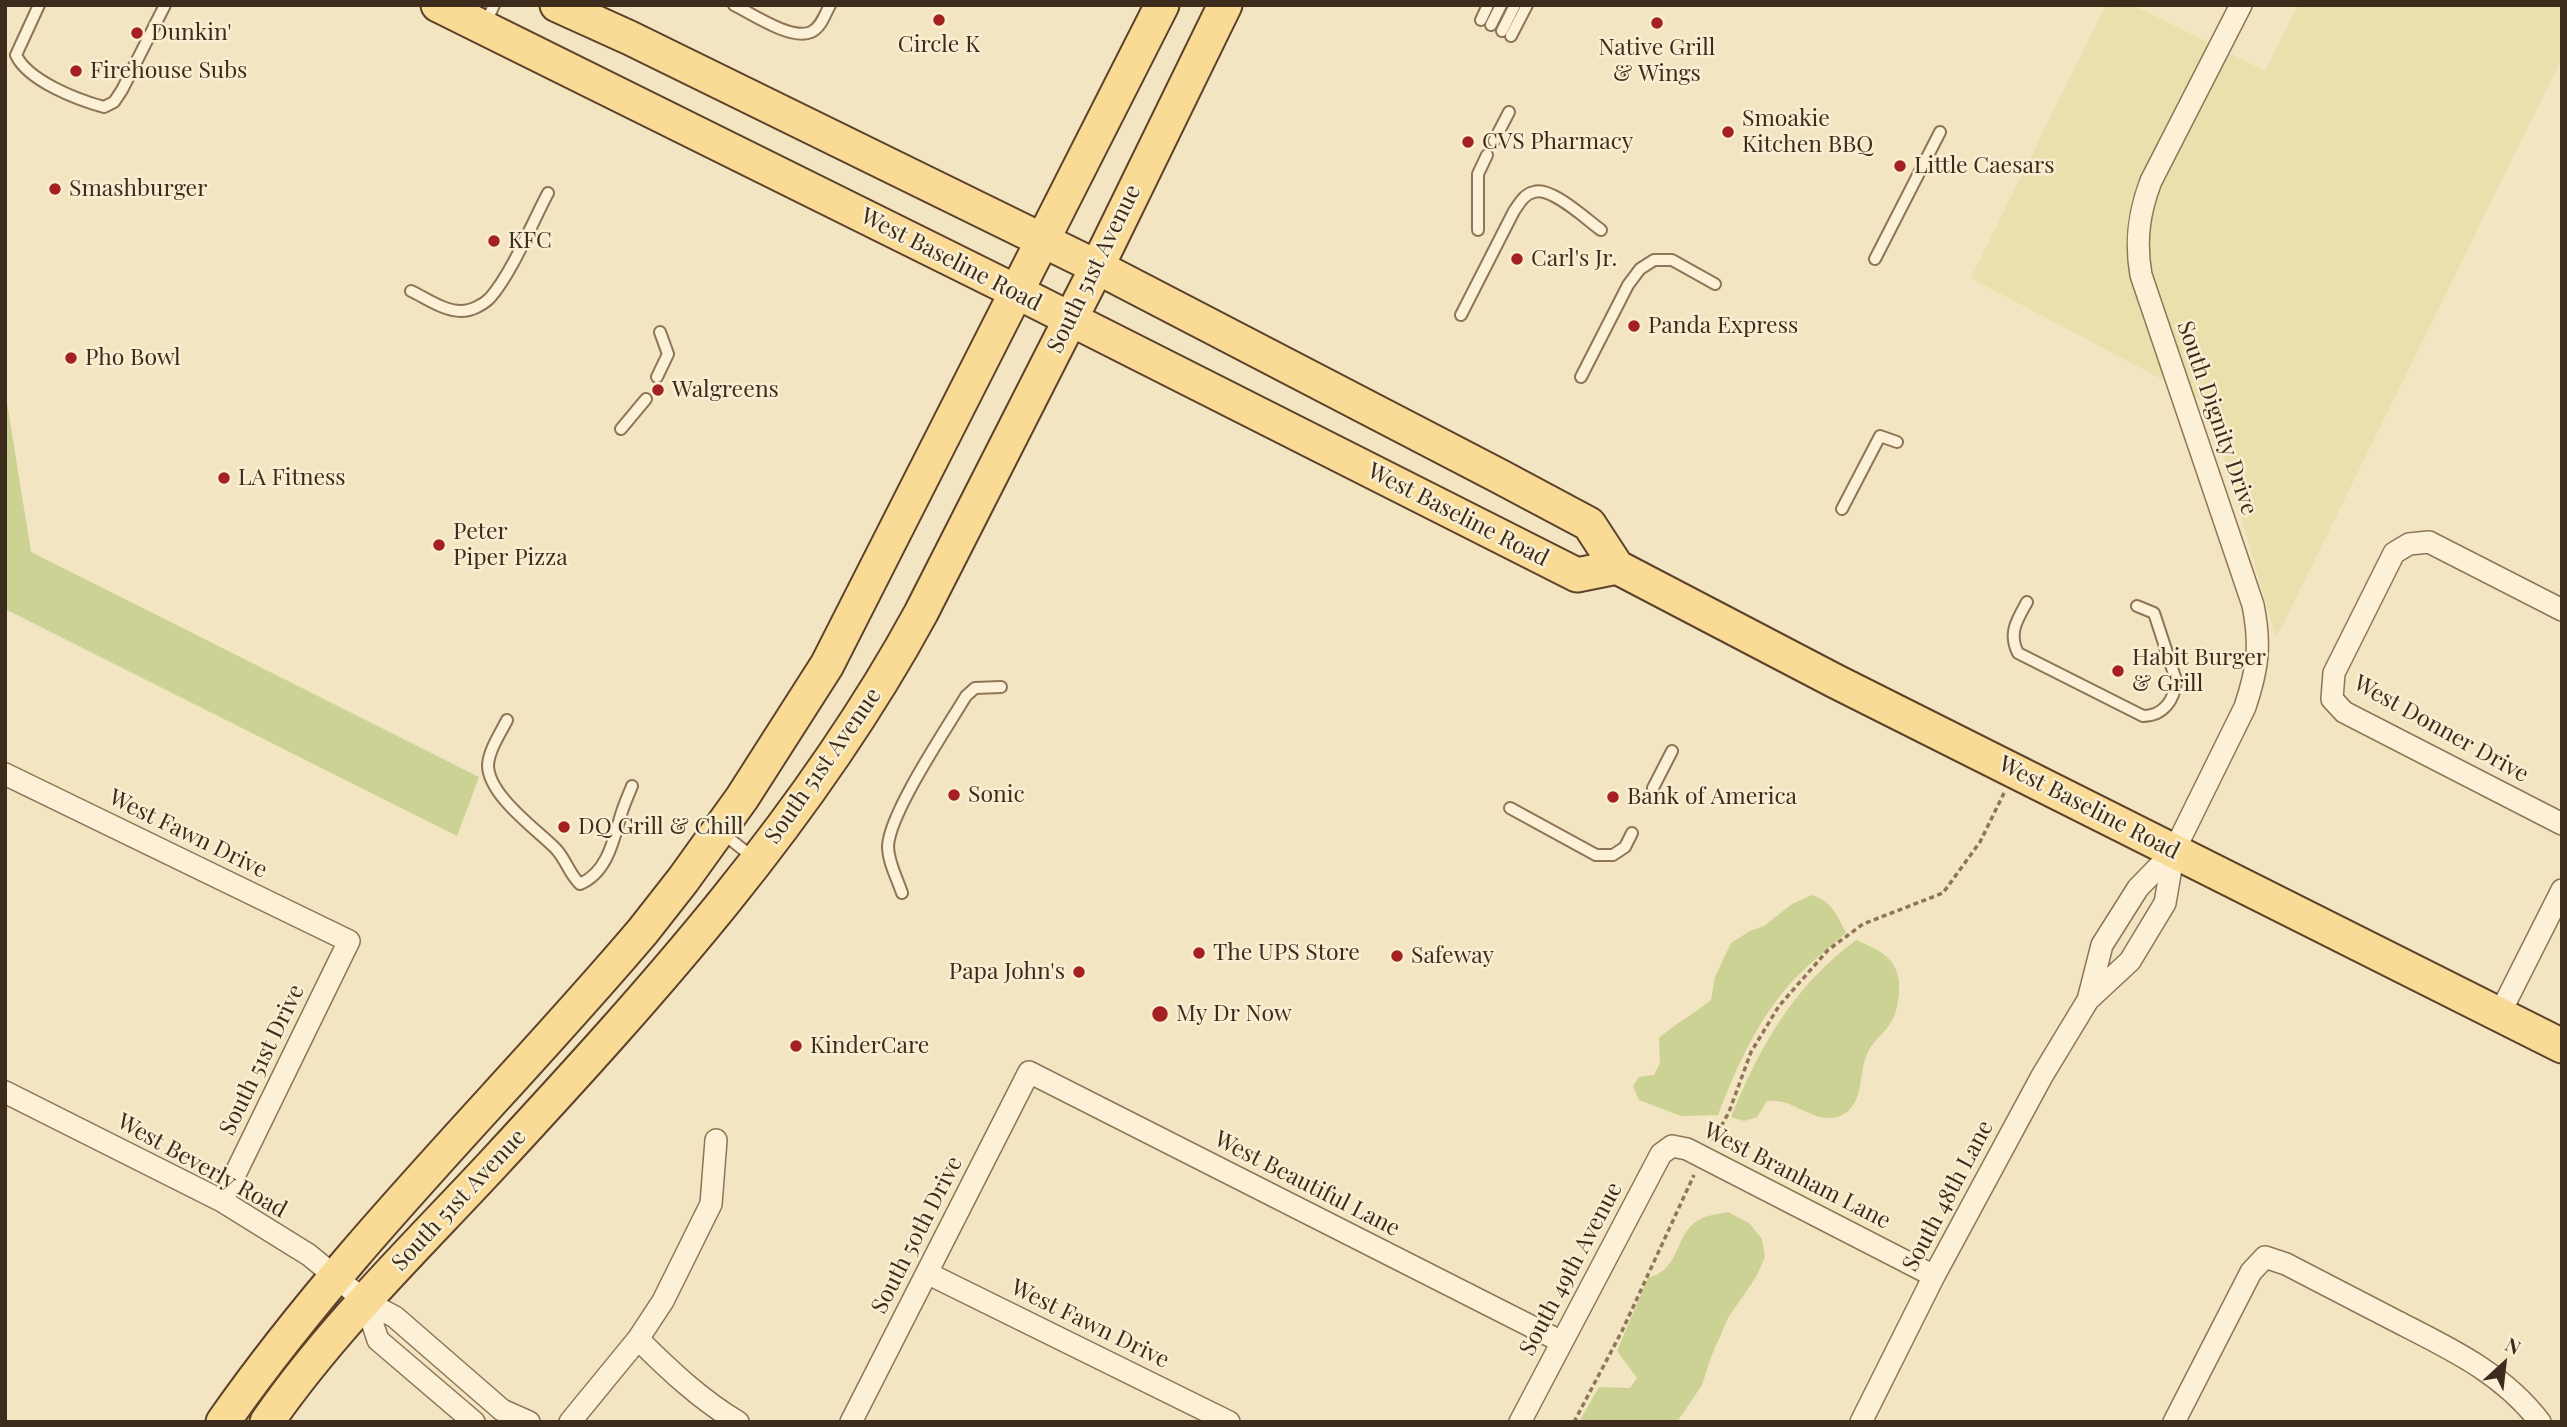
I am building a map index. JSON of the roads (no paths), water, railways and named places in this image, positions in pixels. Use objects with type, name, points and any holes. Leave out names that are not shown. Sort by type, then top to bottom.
[{"type":"main road","name":"West Baseline Road","points":[[438,5],[489,17],[1070,320],[1577,575],[1617,567]]},
{"type":"main road","name":"West Baseline Road","points":[[557,5],[630,38],[1097,267],[1589,524],[1617,567],[2014,771],[2562,1046]]},
{"type":"main road","name":"South 51st Avenue","points":[[223,1422],[262,1367],[336,1275],[609,971],[683,880],[719,830],[827,665],[1162,5]]},
{"type":"main road","name":"South 51st Avenue","points":[[267,1422],[296,1382],[365,1301],[586,1063],[661,978],[758,860],[843,742],[896,659],[1097,267],[1225,5]]},
{"type":"street","name":"South Dignity Drive","points":[[2174,851],[2245,707],[2257,660],[2259,634],[2253,605],[2141,275],[2136,252],[2142,205],[2151,181],[2241,5]]},
{"type":"street","name":"West Donner Drive","points":[[2562,610],[2429,542],[2409,544],[2394,553],[2334,673],[2332,699],[2344,712],[2562,824]]},
{"type":"street","name":"West Fawn Drive","points":[[5,774],[349,941]]},
{"type":"street","name":"South 48th Lane","points":[[2088,1000],[2102,945],[2138,888],[2174,851]]},
{"type":"street","name":"South 48th Lane","points":[[1861,1422],[1934,1276],[2042,1076],[2088,1000],[2130,961],[2165,903],[2174,851]]},
{"type":"street","points":[[2499,1014],[2562,890]]},
{"type":"street","name":"South 51st Drive","points":[[222,1201],[349,941]]},
{"type":"street","name":"South 50th Drive","points":[[852,1422],[1029,1072]]},
{"type":"street","name":"West Beautiful Lane","points":[[1029,1072],[1562,1342]]},
{"type":"street","name":"West Beverly Road","points":[[5,1092],[222,1201],[309,1255],[365,1301],[394,1317],[502,1409],[529,1422]]},
{"type":"street","points":[[570,1422],[638,1339],[663,1301],[711,1204],[716,1140]]},
{"type":"street","name":"West Branham Lane","points":[[1672,1146],[1687,1149],[1934,1276]]},
{"type":"street","name":"South 49th Avenue","points":[[1520,1422],[1661,1154],[1672,1146]]},
{"type":"street","points":[[2174,1422],[2250,1272],[2265,1257],[2286,1264],[2470,1358],[2503,1383],[2530,1408],[2540,1422]]},
{"type":"street","name":"West Fawn Drive","points":[[927,1273],[1229,1422]]},
{"type":"street","name":"West Beverly Road","points":[[365,1301],[378,1340],[474,1422]]},
{"type":"street","points":[[638,1339],[667,1368],[738,1422]]},
{"type":"lane","points":[[39,5],[16,55],[21,67],[36,78],[104,107],[114,102],[122,90],[165,5]]},
{"type":"lane","points":[[734,5],[785,31],[800,34],[819,27],[830,5]]},
{"type":"lane","points":[[1488,5],[1486,22],[1501,5]]},
{"type":"lane","points":[[1515,5],[1507,33],[1527,5]]},
{"type":"lane","points":[[1494,141],[1508,112]]},
{"type":"lane","points":[[1875,259],[1940,132]]},
{"type":"lane","points":[[1478,230],[1478,174],[1487,155]]},
{"type":"lane","points":[[1461,316],[1523,198],[1535,191],[1549,193],[1601,230]]},
{"type":"lane","points":[[411,291],[451,310],[464,311],[479,306],[490,298],[513,262],[548,193]]},
{"type":"lane","points":[[1581,377],[1628,285],[1640,269],[1654,260],[1672,260],[1715,284]]},
{"type":"lane","points":[[657,377],[668,354],[660,332]]},
{"type":"lane","points":[[621,429],[646,399]]},
{"type":"lane","points":[[1842,509],[1880,436],[1897,442]]},
{"type":"lane","points":[[2027,601],[2013,631],[2012,639],[2018,653],[2143,716],[2152,716],[2165,709],[2176,680],[2154,614],[2137,606]]},
{"type":"lane","points":[[902,893],[889,857],[888,843],[897,816],[966,696],[975,688],[1001,687]]},
{"type":"lane","points":[[507,720],[491,752],[488,768],[495,784],[510,806],[558,850],[572,876],[580,884],[589,880],[615,841],[620,817],[632,786]]},
{"type":"lane","points":[[1653,788],[1672,751]]},
{"type":"lane","points":[[1510,808],[1597,855],[1613,855],[1625,847],[1632,834]]},
{"type":"lane","points":[[719,830],[758,860]]},
{"type":"place","name":"Circle K","points":[[939,20]]},
{"type":"place","name":"Native Grill & Wings","points":[[1657,23]]},
{"type":"place","name":"Dunkin'","points":[[137,33]]},
{"type":"place","name":"Firehouse Subs","points":[[76,71]]},
{"type":"place","name":"Smoakie Kitchen BBQ","points":[[1728,132]]},
{"type":"place","name":"CVS Pharmacy","points":[[1468,142]]},
{"type":"place","name":"Little Caesars","points":[[1900,166]]},
{"type":"place","name":"Smashburger","points":[[55,189]]},
{"type":"place","name":"KFC","points":[[494,241]]},
{"type":"place","name":"Carl's Jr.","points":[[1517,259]]},
{"type":"place","name":"Panda Express","points":[[1634,326]]},
{"type":"place","name":"Pho Bowl","points":[[71,358]]},
{"type":"place","name":"Walgreens","points":[[658,390]]},
{"type":"place","name":"LA Fitness","points":[[224,478]]},
{"type":"place","name":"Peter Piper Pizza","points":[[439,545]]},
{"type":"place","name":"Habit Burger & Grill","points":[[2118,671]]},
{"type":"place","name":"Sonic","points":[[954,795]]},
{"type":"place","name":"Bank of America","points":[[1613,797]]},
{"type":"place","name":"DQ Grill & Chill","points":[[564,827]]},
{"type":"place","name":"The UPS Store","points":[[1199,953]]},
{"type":"place","name":"Safeway","points":[[1397,956]]},
{"type":"place","name":"Papa John's","points":[[1079,972]]},
{"type":"place","name":"My Dr Now","points":[[1160,1014]]},
{"type":"place","name":"KinderCare","points":[[796,1046]]}]
